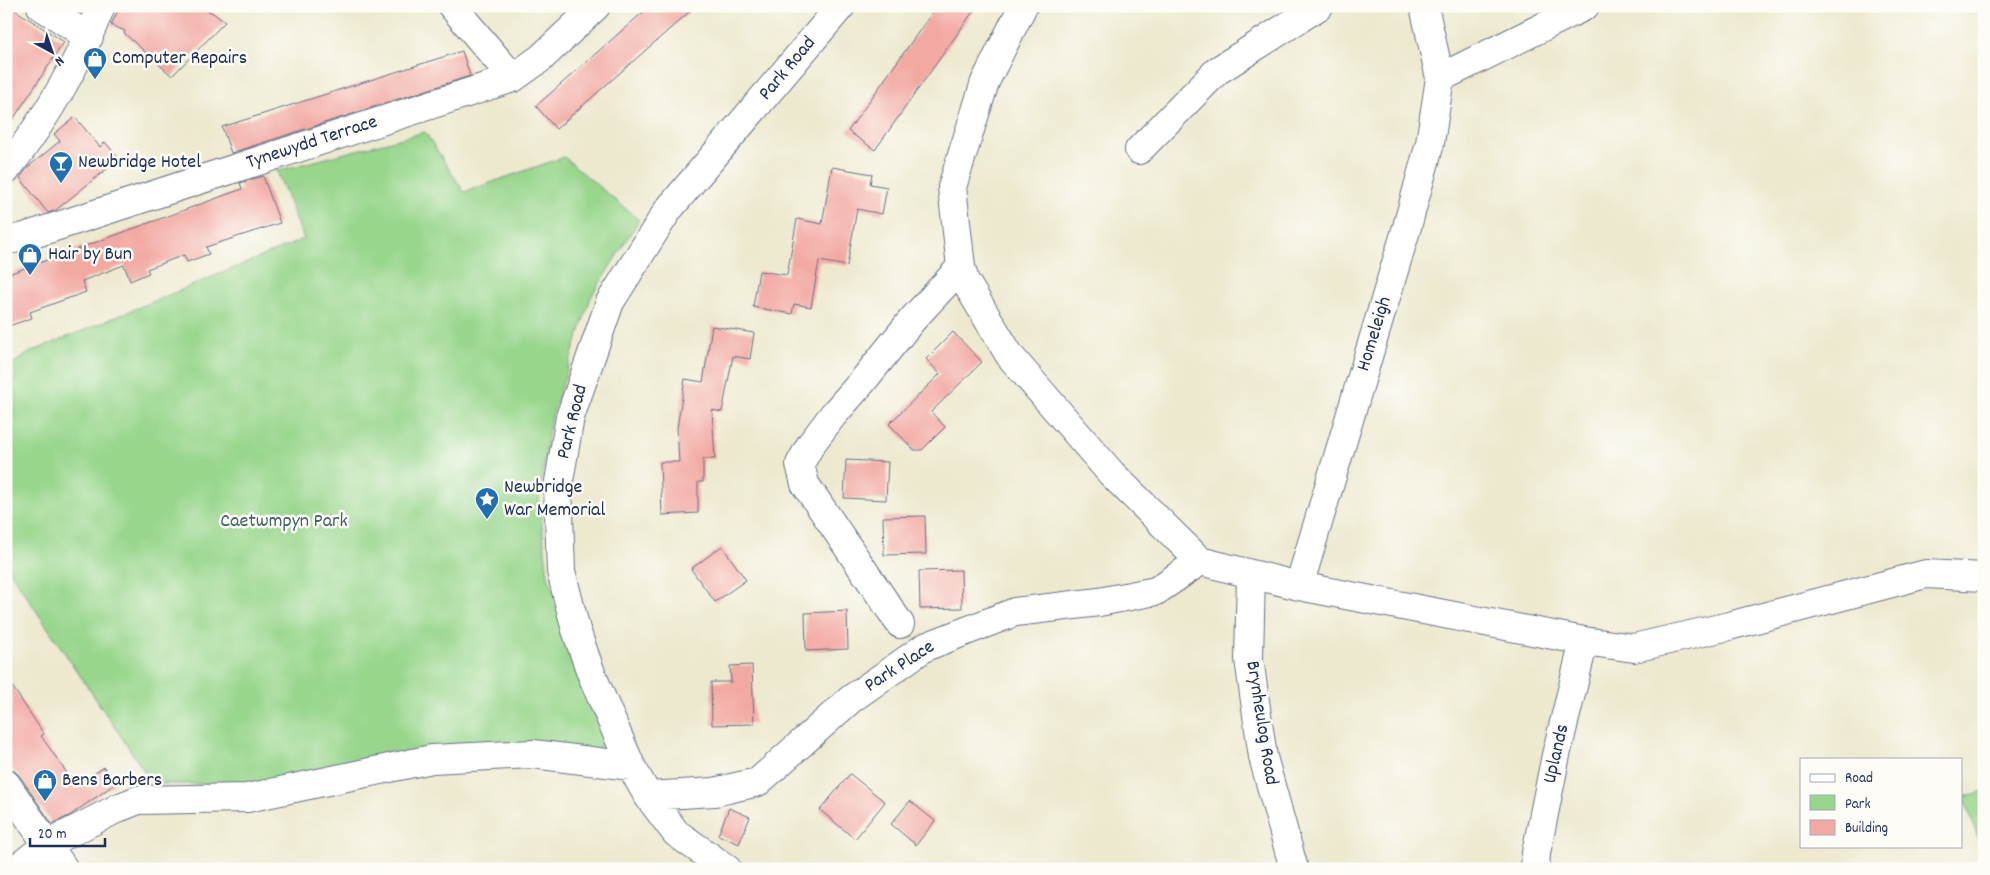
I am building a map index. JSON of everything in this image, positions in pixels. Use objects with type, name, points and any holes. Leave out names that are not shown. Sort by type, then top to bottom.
[{"type":"street","points":[[41,6],[89,37]]},
{"type":"street","points":[[6,170],[50,111],[89,37],[101,6]]},
{"type":"street","points":[[452,6],[512,78]]},
{"type":"street","name":"Tynewydd Terrace","points":[[6,240],[20,238],[512,78],[541,58],[596,6]]},
{"type":"street","name":"Park Road","points":[[727,869],[676,833],[648,796],[631,766],[591,673],[576,630],[561,571],[558,488],[570,417],[610,302],[668,210],[841,6]]},
{"type":"street","points":[[1023,6],[986,82],[952,187],[961,267],[965,281],[1010,356],[1111,473],[1200,561],[1299,586],[1584,641],[1634,648],[1729,626],[1926,574],[1984,577]]},
{"type":"street","points":[[1139,150],[1217,71],[1318,6]]},
{"type":"street","name":"Homeleigh","points":[[1299,586],[1410,218],[1430,143],[1440,78],[1424,6]]},
{"type":"street","points":[[1440,78],[1585,6]]},
{"type":"street","name":"Park Place","points":[[900,624],[805,484],[800,464],[811,444],[833,415],[912,320],[961,267]]},
{"type":"street","name":"Park Place","points":[[648,796],[714,792],[758,782],[852,699],[925,647],[1015,612],[1099,602],[1156,591],[1200,561]]},
{"type":"street","name":"Brynheulog Road","points":[[1251,574],[1249,659],[1263,757],[1294,869]]},
{"type":"street","name":"Uplands","points":[[1536,869],[1536,852],[1556,756],[1584,641]]},
{"type":"street","points":[[16,869],[48,844],[118,808],[138,800],[247,798],[432,759],[533,754],[631,766]]},
{"type":"street","points":[[6,784],[64,869]]},
{"type":"green space","name":"Caetwmpyn Park","points":[[425,132],[464,192],[564,157],[639,220],[591,297],[550,422],[539,500],[548,576],[605,729],[598,753],[255,784],[153,784],[6,566],[6,368],[31,352],[304,239],[277,171]]},
{"type":"green space","points":[[1984,791],[1984,855],[1964,797]]},
{"type":"building","points":[[6,6],[9,6],[64,42],[6,130]]},
{"type":"building","points":[[120,6],[197,6],[213,13],[225,22],[172,76],[124,33],[125,31],[111,25]]},
{"type":"building","points":[[650,6],[696,6],[556,129],[536,106]]},
{"type":"building","points":[[937,6],[977,6],[875,150],[848,131]]},
{"type":"building","points":[[462,51],[470,76],[231,153],[222,127]]},
{"type":"building","points":[[75,117],[100,147],[105,142],[119,159],[56,210],[48,213],[20,178],[28,167],[60,141],[54,134]]},
{"type":"building","points":[[832,167],[872,174],[870,184],[887,187],[882,214],[857,209],[847,266],[819,261],[811,307],[794,304],[792,314],[753,307],[759,271],[787,275],[797,219],[822,224]]},
{"type":"building","points":[[263,176],[280,223],[206,247],[209,254],[187,262],[184,255],[147,269],[149,273],[130,281],[124,265],[82,281],[86,292],[30,312],[32,318],[6,327],[6,275],[242,189],[240,183]]},
{"type":"building","points":[[712,326],[754,333],[750,359],[733,356],[722,412],[712,410],[715,459],[703,459],[703,482],[698,482],[698,513],[662,515],[660,462],[679,462],[677,428],[685,379],[703,382]]},
{"type":"building","points":[[953,332],[982,362],[931,412],[945,427],[922,450],[914,450],[889,424],[940,374],[926,359]]},
{"type":"building","points":[[846,460],[888,462],[886,500],[844,498]]},
{"type":"building","points":[[925,516],[926,554],[884,555],[883,517]]},
{"type":"building","points":[[722,546],[746,580],[715,602],[691,569]]},
{"type":"building","points":[[961,570],[962,608],[920,609],[919,571]]},
{"type":"building","points":[[847,611],[848,649],[806,651],[805,613]]},
{"type":"building","points":[[752,665],[754,724],[712,725],[711,682],[731,682],[730,666]]},
{"type":"building","points":[[6,677],[44,734],[41,736],[76,786],[104,767],[115,784],[69,816],[52,824],[19,775],[13,770],[6,769]]},
{"type":"building","points":[[850,774],[885,802],[855,839],[820,810]]},
{"type":"building","points":[[910,801],[935,821],[916,845],[891,824]]},
{"type":"building","points":[[729,808],[750,817],[739,844],[718,835]]},
{"type":"place","name":"Computer Repairs","points":[[95,80]]},
{"type":"place","name":"Newbridge Hotel","points":[[61,184]]},
{"type":"place","name":"Hair by Bun","points":[[30,276]]},
{"type":"place","name":"Newbridge War Memorial","points":[[487,520]]},
{"type":"place","name":"Bens Barbers","points":[[45,802]]}]
